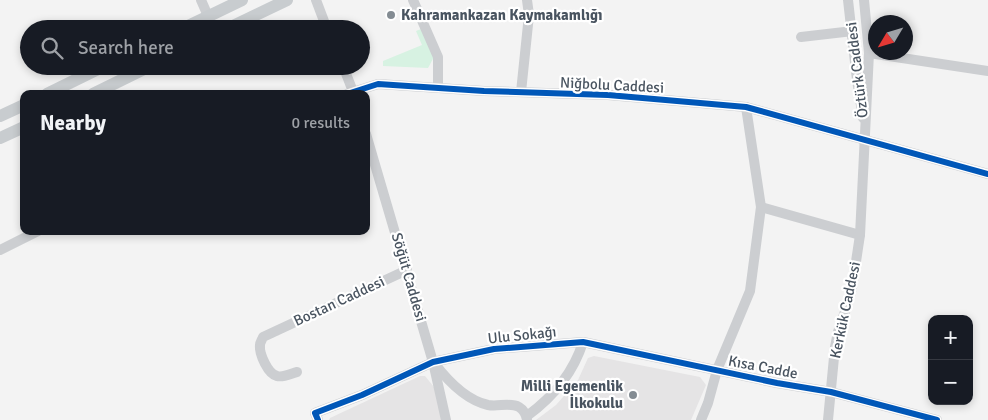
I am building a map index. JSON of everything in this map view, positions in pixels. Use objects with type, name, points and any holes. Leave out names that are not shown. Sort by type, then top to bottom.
[{"type":"main road","points":[[200,20],[242,0]]},
{"type":"main road","points":[[246,20],[287,0]]},
{"type":"main road","points":[[55,90],[86,75]]},
{"type":"main road","points":[[101,90],[132,75]]},
{"type":"main road","points":[[0,116],[20,107]]},
{"type":"main road","points":[[0,138],[20,129]]},
{"type":"street","points":[[201,0],[208,16]]},
{"type":"street","points":[[316,0],[324,20]]},
{"type":"street","points":[[413,0],[438,57],[438,88]]},
{"type":"street","points":[[522,92],[529,15],[527,0]]},
{"type":"street","name":"Öztürk Caddesi","points":[[848,0],[866,140]]},
{"type":"street","name":"Öztürk Caddesi","points":[[864,0],[868,42]]},
{"type":"street","points":[[801,38],[853,32]]},
{"type":"street","name":"Öztürk Caddesi","points":[[866,140],[869,60]]},
{"type":"street","points":[[913,60],[988,71]]},
{"type":"street","points":[[346,75],[350,90]]},
{"type":"street","name":"Niğbolu Caddesi","points":[[360,90],[378,84],[608,95],[746,107],[866,140]]},
{"type":"street","points":[[701,420],[711,395],[717,370],[750,292],[761,207],[746,107]]},
{"type":"street","name":"Öztürk Caddesi","points":[[866,140],[988,174]]},
{"type":"street","name":"Kerkük Caddesi","points":[[828,420],[835,346],[852,288],[860,235],[866,140]]},
{"type":"street","name":"Söğüt Caddesi","points":[[370,147],[433,362],[446,420]]},
{"type":"street","points":[[761,207],[860,235]]},
{"type":"street","points":[[1,247],[29,235]]},
{"type":"street","name":"Bostan Caddesi","points":[[297,372],[276,376],[267,366],[260,346],[263,338],[407,270]]},
{"type":"street","points":[[433,362],[451,384],[469,396],[488,405],[516,406],[522,410],[527,418],[547,400],[564,380],[578,358],[583,342]]},
{"type":"street","name":"Kısa Cadde","points":[[583,342],[831,392],[937,420]]},
{"type":"street","name":"Ulu Sokağı","points":[[316,416],[433,362],[494,349],[583,342]]},
{"type":"shaded area","name":"Milli Egemenlik İlkokulu","points":[[594,356],[700,377],[706,385],[691,420],[536,420],[556,405],[578,380],[588,358]]},
{"type":"shaded area","points":[[420,376],[425,376],[438,392],[443,420],[329,420],[330,418]]},
{"type":"green space","points":[[421,29],[434,57],[428,68],[383,66],[383,61],[422,45],[416,31]]},
{"type":"cycle path","points":[[359,90],[378,84],[484,91],[608,95],[746,107],[988,174]]},
{"type":"cycle path","points":[[318,420],[315,413],[362,395],[433,362],[494,349],[583,342],[777,383],[831,392],[937,420]]},
{"type":"place","name":"Kahramankazan Kaymakamlığı","points":[[391,15]]},
{"type":"place","name":"Milli Egemenlik İlkokulu","points":[[633,395]]}]
